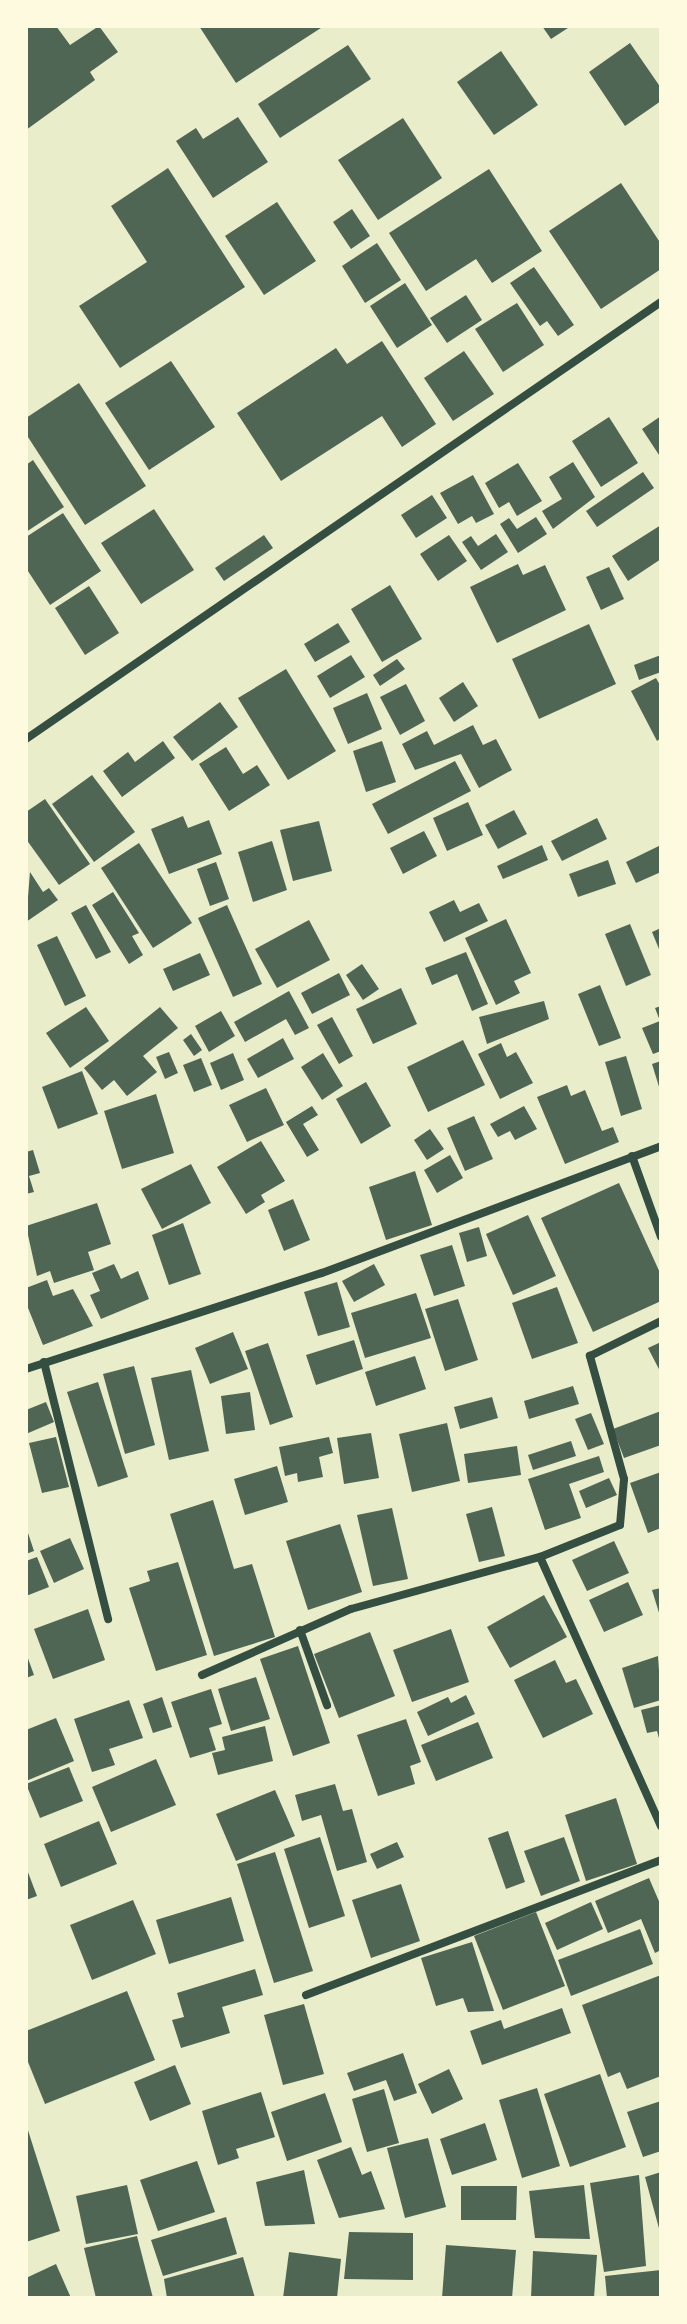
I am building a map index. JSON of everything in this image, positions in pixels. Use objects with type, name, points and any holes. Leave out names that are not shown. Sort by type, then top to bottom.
[{"type":"street","points":[[26,739],[661,302]]},
{"type":"street","points":[[26,1369],[322,1273],[661,1146]]},
{"type":"street","points":[[632,1156],[661,1237]]},
{"type":"street","points":[[202,1675],[351,1609],[540,1557],[620,1525],[624,1479],[590,1356],[661,1321]]},
{"type":"street","points":[[44,1362],[108,1619]]},
{"type":"street","points":[[540,1557],[661,1826]]},
{"type":"street","points":[[300,1630],[327,1705]]},
{"type":"street","points":[[306,1995],[661,1860]]},
{"type":"building","points":[[26,26],[56,26],[70,45],[99,26],[118,52],[90,72],[95,80],[26,130]]},
{"type":"building","points":[[199,26],[324,26],[236,83]]},
{"type":"building","points":[[542,26],[571,26],[551,39]]},
{"type":"building","points":[[630,43],[661,88],[661,101],[625,126],[589,72]]},
{"type":"building","points":[[348,45],[371,79],[280,138],[258,104]]},
{"type":"building","points":[[501,51],[538,105],[494,135],[457,82]]},
{"type":"building","points":[[238,117],[268,162],[213,198],[176,141],[196,128],[203,139]]},
{"type":"building","points":[[403,118],[442,178],[378,220],[338,160]]},
{"type":"building","points":[[168,168],[245,287],[120,368],[79,306],[147,262],[111,206]]},
{"type":"building","points":[[489,169],[542,251],[492,283],[476,259],[426,291],[389,233]]},
{"type":"building","points":[[621,183],[661,244],[661,269],[601,309],[549,231]]},
{"type":"building","points":[[277,202],[316,261],[264,295],[225,236]]},
{"type":"building","points":[[352,209],[370,236],[351,249],[333,222]]},
{"type":"building","points":[[377,243],[401,280],[365,303],[342,266]]},
{"type":"building","points":[[534,267],[574,325],[558,336],[547,321],[540,326],[510,283]]},
{"type":"building","points":[[405,283],[432,325],[397,348],[370,306]]},
{"type":"building","points":[[466,295],[482,320],[447,343],[430,318]]},
{"type":"building","points":[[517,303],[544,345],[503,372],[475,329]]},
{"type":"building","points":[[382,341],[436,424],[402,447],[382,416],[281,481],[237,413],[336,348],[347,364]]},
{"type":"building","points":[[464,351],[494,394],[453,421],[424,378]]},
{"type":"building","points":[[171,361],[215,427],[149,470],[105,403]]},
{"type":"building","points":[[79,383],[146,486],[85,525],[26,434],[26,418]]},
{"type":"building","points":[[661,416],[661,458],[642,429]]},
{"type":"building","points":[[609,417],[638,463],[601,487],[572,441]]},
{"type":"building","points":[[33,460],[64,507],[26,532],[26,465]]},
{"type":"building","points":[[573,462],[595,497],[553,529],[542,511],[562,499],[549,477]]},
{"type":"building","points":[[518,463],[542,501],[517,516],[509,502],[499,508],[485,483]]},
{"type":"building","points":[[643,472],[654,488],[597,527],[586,511]]},
{"type":"building","points":[[473,475],[494,514],[476,523],[472,516],[458,524],[440,493]]},
{"type":"building","points":[[432,495],[447,518],[416,538],[401,515]]},
{"type":"building","points":[[154,509],[194,570],[141,604],[101,543]]},
{"type":"building","points":[[63,513],[101,571],[50,605],[26,568],[26,537]]},
{"type":"building","points":[[536,517],[547,534],[518,553],[500,524],[509,518],[517,529]]},
{"type":"building","points":[[661,525],[661,559],[628,581],[612,556]]},
{"type":"building","points":[[496,534],[508,552],[481,570],[462,542],[471,536],[478,546]]},
{"type":"building","points":[[264,535],[273,548],[224,581],[215,568]]},
{"type":"building","points":[[449,535],[467,561],[438,581],[420,554]]},
{"type":"building","points":[[518,564],[523,575],[545,565],[566,610],[497,643],[470,587]]},
{"type":"building","points":[[609,567],[624,599],[601,610],[586,577]]},
{"type":"building","points":[[390,585],[422,639],[382,662],[351,609]]},
{"type":"building","points":[[89,586],[119,633],[85,655],[55,608]]},
{"type":"building","points":[[338,623],[350,642],[315,662],[304,644]]},
{"type":"building","points":[[589,624],[616,684],[539,719],[512,659]]},
{"type":"building","points":[[351,655],[365,677],[330,698],[317,676]]},
{"type":"building","points":[[661,655],[661,672],[639,680],[634,665]]},
{"type":"building","points":[[397,659],[405,669],[380,686],[373,675]]},
{"type":"building","points":[[286,669],[336,751],[288,780],[238,698]]},
{"type":"building","points":[[656,678],[661,687],[661,738],[657,741],[631,691]]},
{"type":"building","points":[[463,682],[478,706],[454,722],[439,698]]},
{"type":"building","points":[[406,684],[425,721],[400,735],[380,697]]},
{"type":"building","points":[[367,693],[382,729],[348,744],[333,708]]},
{"type":"building","points":[[220,702],[238,727],[192,761],[173,737]]},
{"type":"building","points":[[473,725],[483,745],[496,739],[512,770],[479,788],[461,754],[415,770],[402,744],[427,731],[434,745]]},
{"type":"building","points":[[163,741],[175,758],[122,797],[103,771],[128,752],[135,762]]},
{"type":"building","points":[[382,741],[396,782],[366,792],[353,751]]},
{"type":"building","points":[[226,747],[243,774],[257,765],[270,785],[229,811],[199,764]]},
{"type":"building","points":[[455,761],[471,791],[388,834],[372,804]]},
{"type":"building","points":[[92,775],[135,832],[94,862],[52,804]]},
{"type":"building","points":[[45,799],[90,864],[59,885],[26,839],[26,812]]},
{"type":"building","points":[[468,802],[483,835],[447,851],[433,818]]},
{"type":"building","points":[[514,810],[527,834],[498,849],[485,825]]},
{"type":"building","points":[[183,816],[188,828],[209,820],[222,854],[169,874],[151,829]]},
{"type":"building","points":[[597,818],[607,839],[562,861],[551,841]]},
{"type":"building","points":[[319,821],[332,871],[293,881],[280,830]]},
{"type":"building","points":[[424,831],[437,856],[403,874],[390,848]]},
{"type":"building","points":[[272,841],[287,890],[253,902],[238,852]]},
{"type":"building","points":[[139,843],[192,923],[153,948],[101,868]]},
{"type":"building","points":[[542,845],[548,860],[503,879],[497,866]]},
{"type":"building","points":[[661,845],[661,872],[636,883],[626,862]]},
{"type":"building","points":[[608,860],[616,884],[578,897],[569,874]]},
{"type":"building","points":[[216,862],[229,899],[210,906],[197,869]]},
{"type":"building","points":[[30,872],[43,892],[49,888],[58,900],[26,922]]},
{"type":"building","points":[[113,892],[139,933],[132,936],[143,955],[129,964],[92,905]]},
{"type":"building","points":[[454,900],[460,912],[479,903],[488,921],[444,942],[429,912]]},
{"type":"building","points":[[86,905],[111,952],[96,959],[71,913]]},
{"type":"building","points":[[227,905],[262,984],[233,997],[198,918]]},
{"type":"building","points":[[506,919],[531,973],[514,981],[520,993],[496,1005],[465,938]]},
{"type":"building","points":[[309,920],[330,960],[277,988],[255,949]]},
{"type":"building","points":[[630,924],[651,975],[626,986],[605,934]]},
{"type":"building","points":[[661,928],[661,948],[659,949],[652,932]]},
{"type":"building","points":[[57,936],[86,996],[65,1006],[37,945]]},
{"type":"building","points":[[466,952],[488,1004],[472,1011],[457,974],[432,985],[425,968]]},
{"type":"building","points":[[200,953],[210,975],[173,991],[163,969]]},
{"type":"building","points":[[362,964],[379,989],[363,1000],[346,975]]},
{"type":"building","points":[[339,973],[350,995],[312,1014],[301,993]]},
{"type":"building","points":[[600,985],[621,1038],[599,1046],[578,994]]},
{"type":"building","points":[[401,988],[417,1024],[373,1044],[356,1009]]},
{"type":"building","points":[[289,991],[309,1028],[295,1035],[286,1019],[245,1042],[234,1022]]},
{"type":"building","points":[[544,1001],[549,1019],[487,1044],[479,1017]]},
{"type":"building","points":[[661,1006],[661,1051],[653,1054],[642,1028],[660,1021],[655,1008]]},
{"type":"building","points":[[86,1007],[109,1041],[70,1068],[46,1033]]},
{"type":"building","points":[[160,1007],[178,1028],[143,1056],[157,1072],[127,1096],[114,1080],[102,1090],[84,1068]]},
{"type":"building","points":[[221,1011],[235,1036],[209,1052],[195,1026]]},
{"type":"building","points":[[332,1017],[353,1056],[339,1064],[317,1025]]},
{"type":"building","points":[[191,1034],[202,1050],[194,1056],[183,1040]]},
{"type":"building","points":[[283,1038],[294,1059],[258,1078],[247,1059]]},
{"type":"building","points":[[463,1040],[485,1085],[428,1112],[407,1067]]},
{"type":"building","points":[[501,1043],[507,1057],[516,1052],[533,1083],[500,1099],[478,1054]]},
{"type":"building","points":[[169,1052],[178,1073],[165,1079],[156,1057]]},
{"type":"building","points":[[233,1053],[244,1080],[221,1090],[210,1063]]},
{"type":"building","points":[[323,1053],[343,1086],[322,1100],[301,1067]]},
{"type":"building","points":[[626,1056],[642,1109],[621,1116],[605,1062]]},
{"type":"building","points":[[201,1058],[212,1085],[194,1092],[183,1065]]},
{"type":"building","points":[[661,1061],[661,1090],[660,1090],[652,1064]]},
{"type":"building","points":[[82,1071],[98,1114],[58,1129],[42,1087]]},
{"type":"building","points":[[366,1082],[391,1126],[361,1144],[336,1099]]},
{"type":"building","points":[[567,1085],[571,1096],[585,1090],[602,1131],[613,1127],[619,1142],[565,1164],[537,1097]]},
{"type":"building","points":[[266,1088],[284,1125],[247,1142],[229,1105]]},
{"type":"building","points":[[156,1094],[174,1153],[122,1169],[104,1111]]},
{"type":"building","points":[[312,1106],[318,1115],[303,1124],[319,1150],[307,1157],[286,1122]]},
{"type":"building","points":[[524,1106],[537,1129],[515,1140],[510,1131],[498,1137],[490,1124]]},
{"type":"building","points":[[474,1116],[493,1159],[465,1171],[447,1128]]},
{"type":"building","points":[[430,1129],[444,1149],[427,1160],[414,1140]]},
{"type":"building","points":[[261,1141],[285,1181],[261,1195],[265,1202],[246,1214],[217,1167]]},
{"type":"building","points":[[33,1150],[40,1173],[29,1176],[34,1192],[26,1194],[26,1152]]},
{"type":"building","points":[[450,1155],[463,1178],[437,1193],[424,1170]]},
{"type":"building","points":[[191,1164],[211,1203],[162,1229],[141,1189]]},
{"type":"building","points":[[415,1171],[432,1225],[386,1240],[369,1187]]},
{"type":"building","points":[[619,1183],[661,1275],[661,1301],[593,1332],[541,1218]]},
{"type":"building","points":[[293,1199],[310,1240],[284,1251],[268,1210]]},
{"type":"building","points":[[97,1203],[111,1244],[88,1252],[94,1270],[54,1283],[50,1271],[37,1276],[26,1226]]},
{"type":"building","points":[[528,1215],[556,1276],[513,1295],[486,1234]]},
{"type":"building","points":[[183,1223],[201,1274],[169,1285],[152,1235]]},
{"type":"building","points":[[479,1227],[487,1256],[467,1262],[459,1233]]},
{"type":"building","points":[[452,1245],[465,1286],[434,1296],[420,1255]]},
{"type":"building","points":[[114,1264],[121,1279],[138,1271],[149,1299],[101,1319],[90,1295],[100,1291],[92,1273]]},
{"type":"building","points":[[374,1264],[385,1285],[354,1302],[342,1281]]},
{"type":"building","points":[[47,1280],[53,1296],[73,1289],[93,1326],[43,1345],[26,1303],[26,1288]]},
{"type":"building","points":[[337,1282],[350,1327],[318,1336],[304,1292]]},
{"type":"building","points":[[557,1287],[578,1343],[532,1359],[512,1303]]},
{"type":"building","points":[[416,1293],[431,1338],[365,1358],[351,1313]]},
{"type":"building","points":[[458,1299],[478,1360],[445,1371],[425,1309]]},
{"type":"building","points":[[233,1332],[248,1369],[210,1384],[195,1348]]},
{"type":"building","points":[[354,1340],[363,1369],[316,1385],[306,1355]]},
{"type":"building","points":[[661,1342],[661,1373],[648,1348]]},
{"type":"building","points":[[268,1343],[293,1417],[270,1425],[245,1351]]},
{"type":"building","points":[[415,1356],[426,1389],[376,1406],[365,1372]]},
{"type":"building","points":[[134,1366],[155,1445],[125,1454],[103,1374]]},
{"type":"building","points":[[191,1370],[209,1451],[169,1460],[151,1378]]},
{"type":"building","points":[[98,1382],[128,1477],[98,1487],[67,1392]]},
{"type":"building","points":[[573,1386],[579,1404],[529,1419],[524,1401]]},
{"type":"building","points":[[250,1392],[255,1430],[226,1434],[221,1396]]},
{"type":"building","points":[[492,1397],[498,1418],[460,1429],[454,1407]]},
{"type":"building","points":[[46,1402],[54,1422],[26,1434],[26,1410]]},
{"type":"building","points":[[661,1411],[661,1445],[624,1458],[613,1429]]},
{"type":"building","points":[[591,1413],[604,1444],[588,1450],[575,1419]]},
{"type":"building","points":[[447,1423],[460,1481],[412,1492],[399,1434]]},
{"type":"building","points":[[371,1433],[379,1478],[344,1484],[337,1438]]},
{"type":"building","points":[[56,1437],[69,1487],[42,1493],[29,1443]]},
{"type":"building","points":[[329,1437],[333,1453],[319,1457],[323,1477],[298,1482],[297,1473],[285,1476],[279,1447]]},
{"type":"building","points":[[571,1441],[576,1456],[533,1470],[528,1455]]},
{"type":"building","points":[[517,1446],[521,1475],[468,1483],[464,1454]]},
{"type":"building","points":[[599,1456],[604,1472],[569,1484],[581,1518],[545,1530],[528,1479]]},
{"type":"building","points":[[277,1466],[288,1502],[245,1515],[234,1479]]},
{"type":"building","points":[[661,1472],[661,1528],[648,1533],[630,1483]]},
{"type":"building","points":[[609,1478],[617,1495],[586,1508],[579,1491]]},
{"type":"building","points":[[213,1500],[234,1569],[252,1564],[275,1637],[214,1656],[170,1514]]},
{"type":"building","points":[[492,1507],[505,1556],[479,1562],[466,1514]]},
{"type":"building","points":[[392,1508],[408,1579],[373,1586],[357,1515]]},
{"type":"building","points":[[340,1524],[362,1592],[308,1610],[286,1541]]},
{"type":"building","points":[[26,1527],[34,1551],[26,1554]]},
{"type":"building","points":[[70,1538],[84,1569],[54,1583],[40,1551]]},
{"type":"building","points":[[614,1541],[629,1573],[587,1591],[572,1560]]},
{"type":"building","points":[[37,1557],[49,1587],[26,1596],[26,1561]]},
{"type":"building","points":[[178,1562],[207,1655],[156,1671],[129,1588],[150,1581],[147,1571]]},
{"type":"building","points":[[628,1582],[643,1615],[604,1632],[589,1600]]},
{"type":"building","points":[[661,1588],[661,1616],[660,1616],[652,1590]]},
{"type":"building","points":[[544,1595],[567,1637],[510,1668],[487,1627]]},
{"type":"building","points":[[88,1609],[105,1660],[53,1679],[34,1629]]},
{"type":"building","points":[[451,1629],[469,1682],[412,1702],[393,1650]]},
{"type":"building","points":[[370,1632],[395,1696],[339,1718],[314,1654]]},
{"type":"building","points":[[298,1646],[330,1743],[293,1756],[260,1659]]},
{"type":"building","points":[[26,1653],[34,1675],[26,1678]]},
{"type":"building","points":[[658,1656],[661,1700],[634,1708],[622,1668]]},
{"type":"building","points":[[555,1660],[566,1683],[576,1679],[593,1714],[543,1738],[514,1680]]},
{"type":"building","points":[[256,1677],[270,1719],[231,1731],[218,1689]]},
{"type":"building","points":[[211,1689],[222,1724],[209,1728],[216,1750],[190,1758],[171,1702]]},
{"type":"building","points":[[466,1695],[475,1714],[428,1736],[417,1712],[448,1697],[451,1703]]},
{"type":"building","points":[[162,1697],[172,1727],[153,1733],[143,1704]]},
{"type":"building","points":[[129,1700],[143,1738],[109,1749],[115,1765],[92,1772],[74,1719]]},
{"type":"building","points":[[661,1705],[660,1742],[657,1731],[647,1733],[641,1710]]},
{"type":"building","points":[[56,1718],[74,1761],[26,1781],[26,1730]]},
{"type":"building","points":[[406,1719],[421,1762],[410,1766],[415,1784],[378,1796],[357,1735]]},
{"type":"building","points":[[478,1722],[493,1758],[436,1781],[421,1745]]},
{"type":"building","points":[[265,1726],[273,1761],[218,1775],[212,1753],[225,1750],[222,1737]]},
{"type":"building","points":[[156,1759],[176,1805],[111,1832],[92,1787]]},
{"type":"building","points":[[69,1767],[83,1801],[40,1818],[26,1784]]},
{"type":"building","points":[[335,1784],[343,1811],[352,1809],[367,1862],[337,1871],[321,1815],[302,1821],[295,1795]]},
{"type":"building","points":[[275,1790],[295,1836],[236,1861],[216,1814]]},
{"type":"building","points":[[616,1798],[637,1864],[586,1881],[565,1815]]},
{"type":"building","points":[[99,1821],[117,1864],[61,1887],[44,1844]]},
{"type":"building","points":[[508,1831],[525,1882],[506,1889],[488,1838]]},
{"type":"building","points":[[320,1837],[345,1916],[309,1928],[284,1849]]},
{"type":"building","points":[[564,1837],[580,1881],[541,1896],[524,1851]]},
{"type":"building","points":[[397,1842],[404,1857],[377,1869],[370,1854]]},
{"type":"building","points":[[275,1852],[313,1971],[274,1983],[237,1864]]},
{"type":"building","points":[[26,1867],[37,1896],[26,1900]]},
{"type":"building","points":[[649,1878],[661,1906],[661,1950],[655,1953],[641,1919],[608,1933],[595,1901]]},
{"type":"building","points":[[401,1884],[420,1941],[371,1958],[352,1900]]},
{"type":"building","points":[[231,1897],[244,1941],[169,1964],[156,1920]]},
{"type":"building","points":[[133,1900],[156,1954],[92,1980],[70,1925]]},
{"type":"building","points":[[591,1902],[603,1929],[557,1950],[545,1923]]},
{"type":"building","points":[[536,1912],[565,1986],[503,2010],[474,1936]]},
{"type":"building","points":[[640,1929],[653,1964],[571,1996],[558,1960]]},
{"type":"building","points":[[472,1942],[494,2011],[468,2012],[463,1998],[436,2006],[421,1958]]},
{"type":"building","points":[[255,1969],[263,1995],[222,2007],[230,2033],[181,2048],[172,2020],[184,2017],[177,1993]]},
{"type":"building","points":[[661,1975],[661,2076],[627,2089],[620,2072],[608,2077],[582,2005]]},
{"type":"building","points":[[127,1991],[155,2060],[45,2104],[26,2057],[26,2031]]},
{"type":"building","points":[[304,2004],[324,2074],[283,2085],[264,2015]]},
{"type":"building","points":[[562,2008],[571,2033],[482,2065],[470,2031],[501,2020],[504,2029]]},
{"type":"building","points":[[403,2053],[417,2093],[394,2101],[386,2080],[354,2091],[347,2073]]},
{"type":"building","points":[[175,2065],[191,2104],[150,2121],[134,2082]]},
{"type":"building","points":[[449,2069],[463,2099],[432,2114],[418,2084]]},
{"type":"building","points":[[600,2074],[626,2147],[570,2167],[544,2094]]},
{"type":"building","points":[[537,2088],[560,2166],[522,2178],[499,2100]]},
{"type":"building","points":[[384,2089],[399,2143],[367,2152],[352,2099]]},
{"type":"building","points":[[261,2092],[275,2137],[236,2149],[239,2158],[218,2165],[202,2111]]},
{"type":"building","points":[[325,2093],[342,2142],[287,2161],[271,2112]]},
{"type":"building","points":[[661,2101],[661,2151],[643,2157],[627,2112]]},
{"type":"building","points":[[485,2123],[497,2160],[452,2175],[440,2139]]},
{"type":"building","points":[[26,2124],[60,2231],[26,2242]]},
{"type":"building","points":[[428,2138],[446,2207],[405,2218],[387,2148]]},
{"type":"building","points":[[351,2147],[362,2175],[371,2171],[385,2209],[339,2218],[317,2160]]},
{"type":"building","points":[[197,2161],[215,2212],[158,2231],[140,2180]]},
{"type":"building","points":[[304,2170],[315,2224],[265,2226],[256,2182]]},
{"type":"building","points":[[661,2172],[661,2232],[660,2232],[645,2177]]},
{"type":"building","points":[[639,2175],[646,2266],[604,2272],[590,2183]]},
{"type":"building","points":[[127,2185],[138,2234],[86,2244],[76,2196]]},
{"type":"building","points":[[584,2185],[590,2239],[535,2238],[529,2191]]},
{"type":"building","points":[[461,2186],[517,2186],[516,2220],[461,2220]]},
{"type":"building","points":[[226,2217],[237,2254],[163,2276],[151,2240]]},
{"type":"building","points":[[349,2232],[413,2233],[413,2280],[344,2279]]},
{"type":"building","points":[[137,2236],[153,2298],[96,2298],[84,2248]]},
{"type":"building","points":[[446,2245],[516,2250],[512,2298],[442,2298]]},
{"type":"building","points":[[533,2251],[597,2255],[594,2298],[531,2298]]},
{"type":"building","points":[[289,2252],[341,2259],[337,2298],[283,2298]]},
{"type":"building","points":[[243,2257],[255,2298],[167,2298],[164,2279]]},
{"type":"building","points":[[56,2264],[71,2298],[26,2298],[26,2278]]},
{"type":"building","points":[[661,2270],[661,2298],[607,2298],[605,2276]]}]
